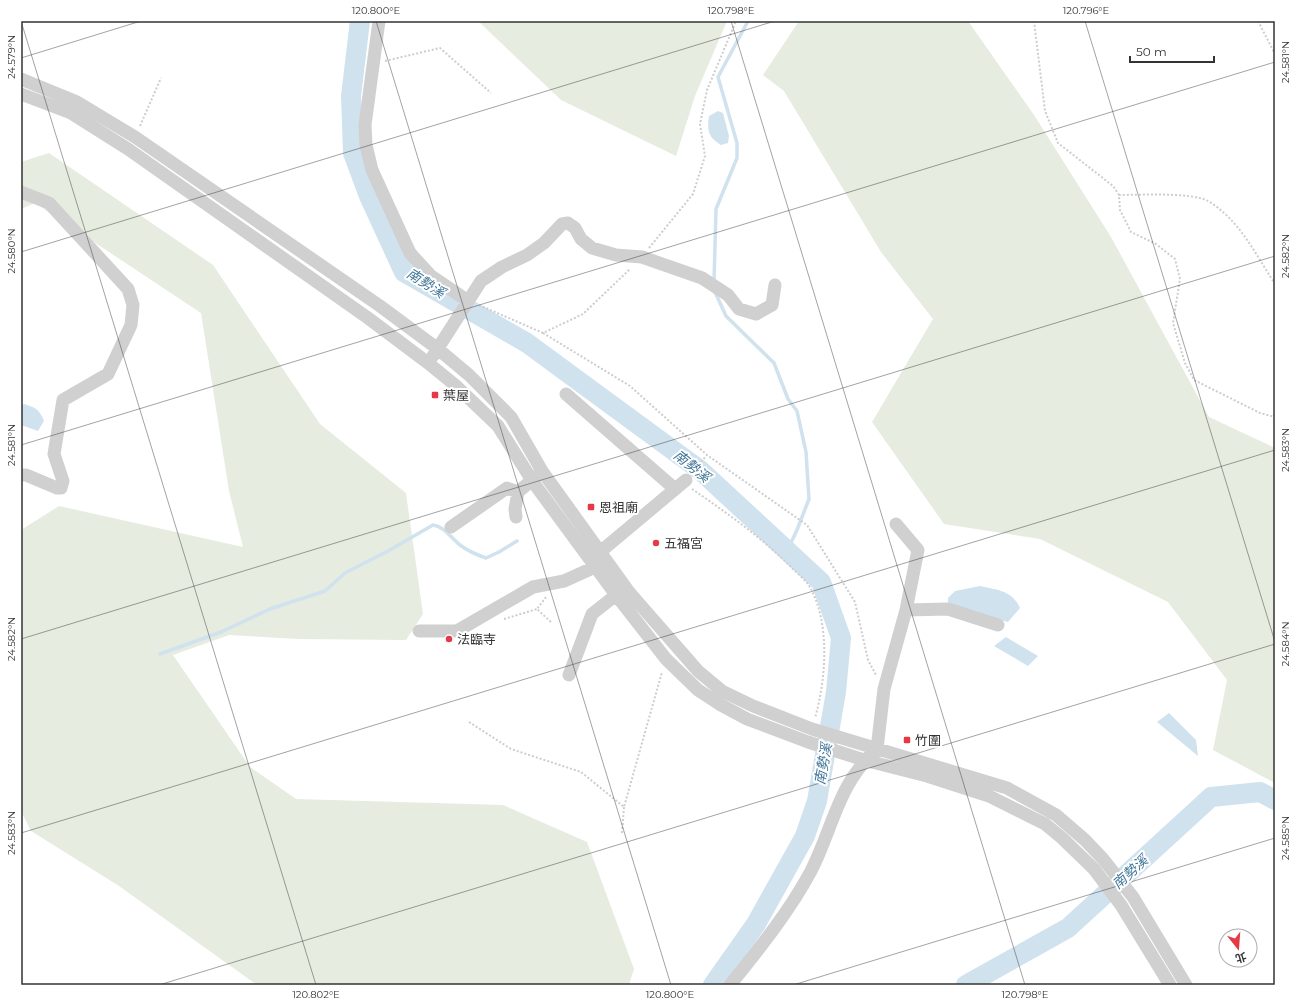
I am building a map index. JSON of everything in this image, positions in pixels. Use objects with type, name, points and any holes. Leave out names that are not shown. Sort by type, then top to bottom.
[{"type":"street","points":[[379,21],[365,125],[366,145],[372,170],[410,253],[431,276],[467,301]]},
{"type":"street","points":[[21,79],[77,102],[135,137],[380,306],[441,346],[511,417],[542,471],[629,592],[676,648],[698,671],[722,691],[753,706],[814,730],[1007,788],[1056,815],[1085,840],[1103,859],[1133,897],[1181,983]]},
{"type":"street","points":[[21,94],[71,114],[128,149],[428,363],[498,426],[533,482],[616,595],[666,659],[698,690],[721,705],[747,718],[808,742],[864,760],[927,776],[989,796],[1028,814],[1045,824],[1094,869],[1121,905],[1170,985]]},
{"type":"street","points":[[128,149],[135,137]]},
{"type":"street","points":[[21,192],[49,203],[128,290],[133,305],[130,325],[108,374],[63,400],[54,454],[63,481],[61,488],[57,488],[26,475],[21,476]]},
{"type":"street","points":[[428,363],[441,346],[467,301],[481,281],[502,267],[527,255],[544,243],[562,224],[568,223],[575,228],[581,239],[592,248],[616,255],[642,257],[702,278],[728,294],[739,309],[756,314],[772,305],[775,285]]},
{"type":"street","points":[[419,631],[457,631],[532,588],[564,580],[595,567],[600,552],[681,484],[566,394]]},
{"type":"street","points":[[516,517],[515,509],[518,492],[533,482],[542,471]]},
{"type":"street","points":[[451,527],[507,488],[518,492]]},
{"type":"street","points":[[730,985],[759,949],[793,900],[811,869],[830,821],[847,786],[864,760],[877,749],[884,689],[906,610],[918,550],[896,524]]},
{"type":"street","points":[[569,675],[592,614],[616,595]]},
{"type":"street","points":[[906,610],[948,609],[998,626]]},
{"type":"street","points":[[666,659],[676,648]]},
{"type":"path","points":[[543,333],[583,314],[642,257],[692,194],[705,156],[700,124],[707,90],[736,21]]},
{"type":"path","points":[[1034,21],[1045,111],[1058,143],[1113,186],[1119,195],[1120,210],[1131,232],[1156,244],[1175,259],[1180,279],[1173,323],[1185,363],[1194,380],[1247,407],[1275,417]]},
{"type":"path","points":[[1258,21],[1275,54]]},
{"type":"path","points":[[373,64],[440,48],[491,93]]},
{"type":"path","points":[[135,137],[160,78]]},
{"type":"path","points":[[1119,195],[1184,196],[1207,200],[1237,225],[1275,284]]},
{"type":"path","points":[[467,301],[543,333],[630,386],[706,455],[807,525],[855,602],[868,660],[884,689]]},
{"type":"path","points":[[706,455],[681,484],[720,508],[774,550],[808,584],[819,610],[824,645],[824,678],[814,730]]},
{"type":"path","points":[[501,619],[514,617],[537,609]]},
{"type":"path","points":[[622,833],[624,807],[666,659]]},
{"type":"path","points":[[469,722],[511,749],[580,772],[624,807]]},
{"type":"shaded area","points":[[478,21],[727,21],[695,96],[676,156],[561,100]]},
{"type":"shaded area","points":[[799,21],[968,21],[1034,115],[1111,237],[1209,417],[1275,448],[1275,783],[1213,750],[1227,680],[1168,602],[1040,539],[944,524],[872,422],[933,319],[881,252],[784,91],[763,75]]},
{"type":"shaded area","points":[[49,153],[213,265],[320,424],[406,493],[423,614],[406,640],[298,639],[229,635],[173,655],[250,767],[296,799],[503,805],[587,842],[634,969],[629,985],[257,985],[119,886],[31,831],[21,811],[21,530],[59,506],[243,547],[229,491],[201,313],[35,203],[21,209],[21,162]]},
{"type":"water","points":[[718,111],[723,113],[729,136],[728,143],[721,145],[713,139],[708,130],[709,116]]},
{"type":"water","points":[[24,404],[31,406],[41,414],[44,421],[38,431],[21,425],[21,406]]},
{"type":"water","points":[[980,586],[1008,594],[1017,602],[1020,608],[1008,622],[958,609],[948,604],[948,598],[955,591]]},
{"type":"water","points":[[1006,637],[1038,656],[1028,666],[994,646]]},
{"type":"water","points":[[1169,713],[1196,740],[1198,756],[1157,722]]},
{"type":"waterway","name":"南勢溪","points":[[360,21],[351,96],[353,153],[369,196],[404,272],[527,343],[700,470],[821,582],[841,638],[836,692],[817,801],[805,836],[756,924],[713,985]]},
{"type":"waterway","points":[[714,282],[716,209],[737,158],[737,143],[718,77],[748,21]]},
{"type":"waterway","points":[[715,292],[726,316],[774,363],[788,399],[797,411],[806,452],[809,499],[787,551]]},
{"type":"waterway","points":[[160,654],[221,632],[270,609],[325,591],[345,573],[388,551],[433,525],[444,530],[466,549],[486,558],[517,541]]},
{"type":"waterway","name":"南勢溪","points":[[966,985],[1068,928],[1211,797],[1260,792],[1275,800]]},
{"type":"place","name":"葉屋","points":[[435,395]]},
{"type":"place","name":"恩祖廟","points":[[591,507]]},
{"type":"place","name":"五福宮","points":[[656,543]]},
{"type":"place","name":"法臨寺","points":[[449,639]]},
{"type":"place","name":"竹圍","points":[[907,740]]}]
